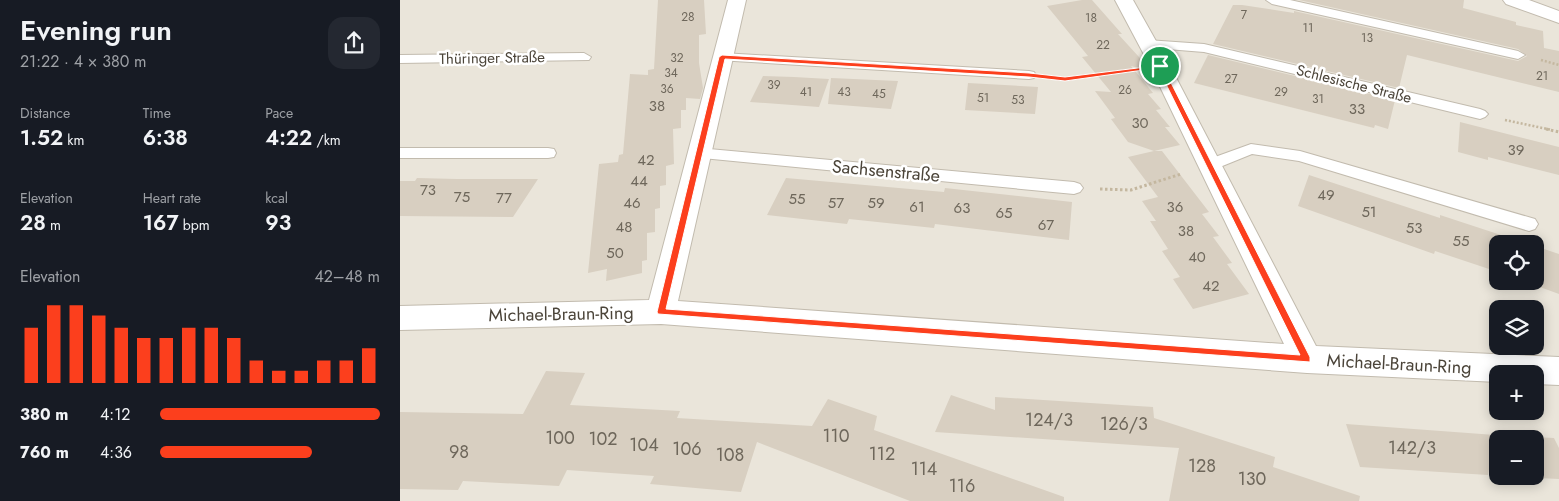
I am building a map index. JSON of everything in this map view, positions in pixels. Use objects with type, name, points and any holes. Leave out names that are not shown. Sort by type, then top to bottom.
[{"type":"street","points":[[661,312],[737,0]]},
{"type":"street","points":[[1124,0],[1160,66],[1307,359]]},
{"type":"street","points":[[1512,0],[1537,3],[1559,17]]},
{"type":"street","name":"Michael-Braun-Ring","points":[[400,318],[661,312],[1307,359],[1559,371]]},
{"type":"lane","points":[[1272,0],[1518,55]]},
{"type":"lane","name":"Schlesische Straße","points":[[1148,44],[1204,48],[1480,114]]},
{"type":"lane","name":"Thüringer Straße","points":[[400,59],[584,57]]},
{"type":"lane","points":[[722,57],[1029,75]]},
{"type":"lane","points":[[1210,165],[1251,149],[1300,156],[1529,224]]},
{"type":"lane","points":[[400,154],[548,154]]},
{"type":"lane","name":"Sachsenstraße","points":[[698,154],[1074,188]]},
{"type":"path","points":[[1029,75],[1065,79],[1160,66]]},
{"type":"path","points":[[1480,114],[1559,132]]},
{"type":"path","points":[[1074,188],[1131,190],[1210,165]]},
{"type":"shaded area","points":[[400,0],[1559,0],[1559,501],[400,501]]},
{"type":"building","points":[[658,0],[704,0],[706,34],[699,35],[699,63],[703,88],[700,99],[686,98],[686,110],[681,110],[681,128],[673,129],[674,164],[666,166],[666,185],[660,186],[660,208],[655,209],[655,232],[647,233],[647,260],[642,261],[642,273],[606,281],[607,269],[588,273],[599,164],[618,162],[619,155],[623,154],[630,74],[648,75],[648,70],[654,69]]},
{"type":"building","points":[[1092,0],[1122,34],[1118,34],[1149,68],[1150,71],[1131,66],[1153,93],[1148,94],[1161,109],[1156,110],[1170,127],[1165,127],[1180,145],[1154,151],[1128,142],[1111,119],[1115,118],[1095,91],[1111,92],[1082,57],[1088,56],[1047,6]]},
{"type":"building","points":[[1299,0],[1464,0],[1463,8],[1516,22],[1516,25],[1543,31],[1544,48],[1559,51],[1559,92],[1407,55],[1399,88],[1213,44],[1233,5],[1242,5],[1294,13],[1294,11],[1518,61],[1527,56],[1518,49]]},
{"type":"building","points":[[1208,55],[1395,100],[1388,129],[1375,125],[1374,128],[1194,83]]},
{"type":"building","points":[[763,76],[829,79],[819,107],[750,102]]},
{"type":"building","points":[[831,78],[898,81],[891,109],[828,104]]},
{"type":"building","points":[[968,83],[1038,87],[1035,114],[965,110]]},
{"type":"building","points":[[1460,122],[1559,147],[1559,175],[1488,157],[1488,160],[1458,152]]},
{"type":"building","points":[[1162,151],[1209,212],[1202,214],[1219,236],[1213,237],[1232,263],[1227,264],[1249,294],[1193,309],[1173,279],[1180,277],[1162,251],[1168,249],[1150,221],[1156,221],[1142,201],[1158,197],[1128,157]]},
{"type":"building","points":[[1309,175],[1440,218],[1440,215],[1501,235],[1489,235],[1489,269],[1435,251],[1434,254],[1298,206]]},
{"type":"building","points":[[417,178],[538,179],[513,217],[400,216],[400,181],[415,181]]},
{"type":"building","points":[[786,178],[944,192],[945,188],[1072,202],[1069,240],[935,224],[934,228],[849,219],[847,224],[767,215]]},
{"type":"building","points":[[1544,249],[1559,254],[1559,294],[1544,289]]},
{"type":"building","points":[[546,371],[585,373],[570,405],[680,411],[677,418],[812,426],[828,399],[877,416],[874,430],[1064,497],[1064,501],[910,501],[757,442],[741,492],[650,484],[654,476],[567,470],[559,486],[463,481],[458,490],[400,489],[400,412],[523,414]]},
{"type":"building","points":[[951,395],[995,410],[995,397],[1153,407],[1154,418],[1275,457],[1273,467],[1360,496],[1359,501],[1169,501],[1179,448],[935,432]]},
{"type":"building","points":[[1346,424],[1489,435],[1488,475],[1360,467]]},
{"type":"building","points":[[1544,437],[1554,438],[1559,448],[1559,479],[1544,478]]},
{"type":"route","points":[[722,57],[1029,75],[1065,79],[1160,66],[1307,359],[661,312],[722,57]]}]
